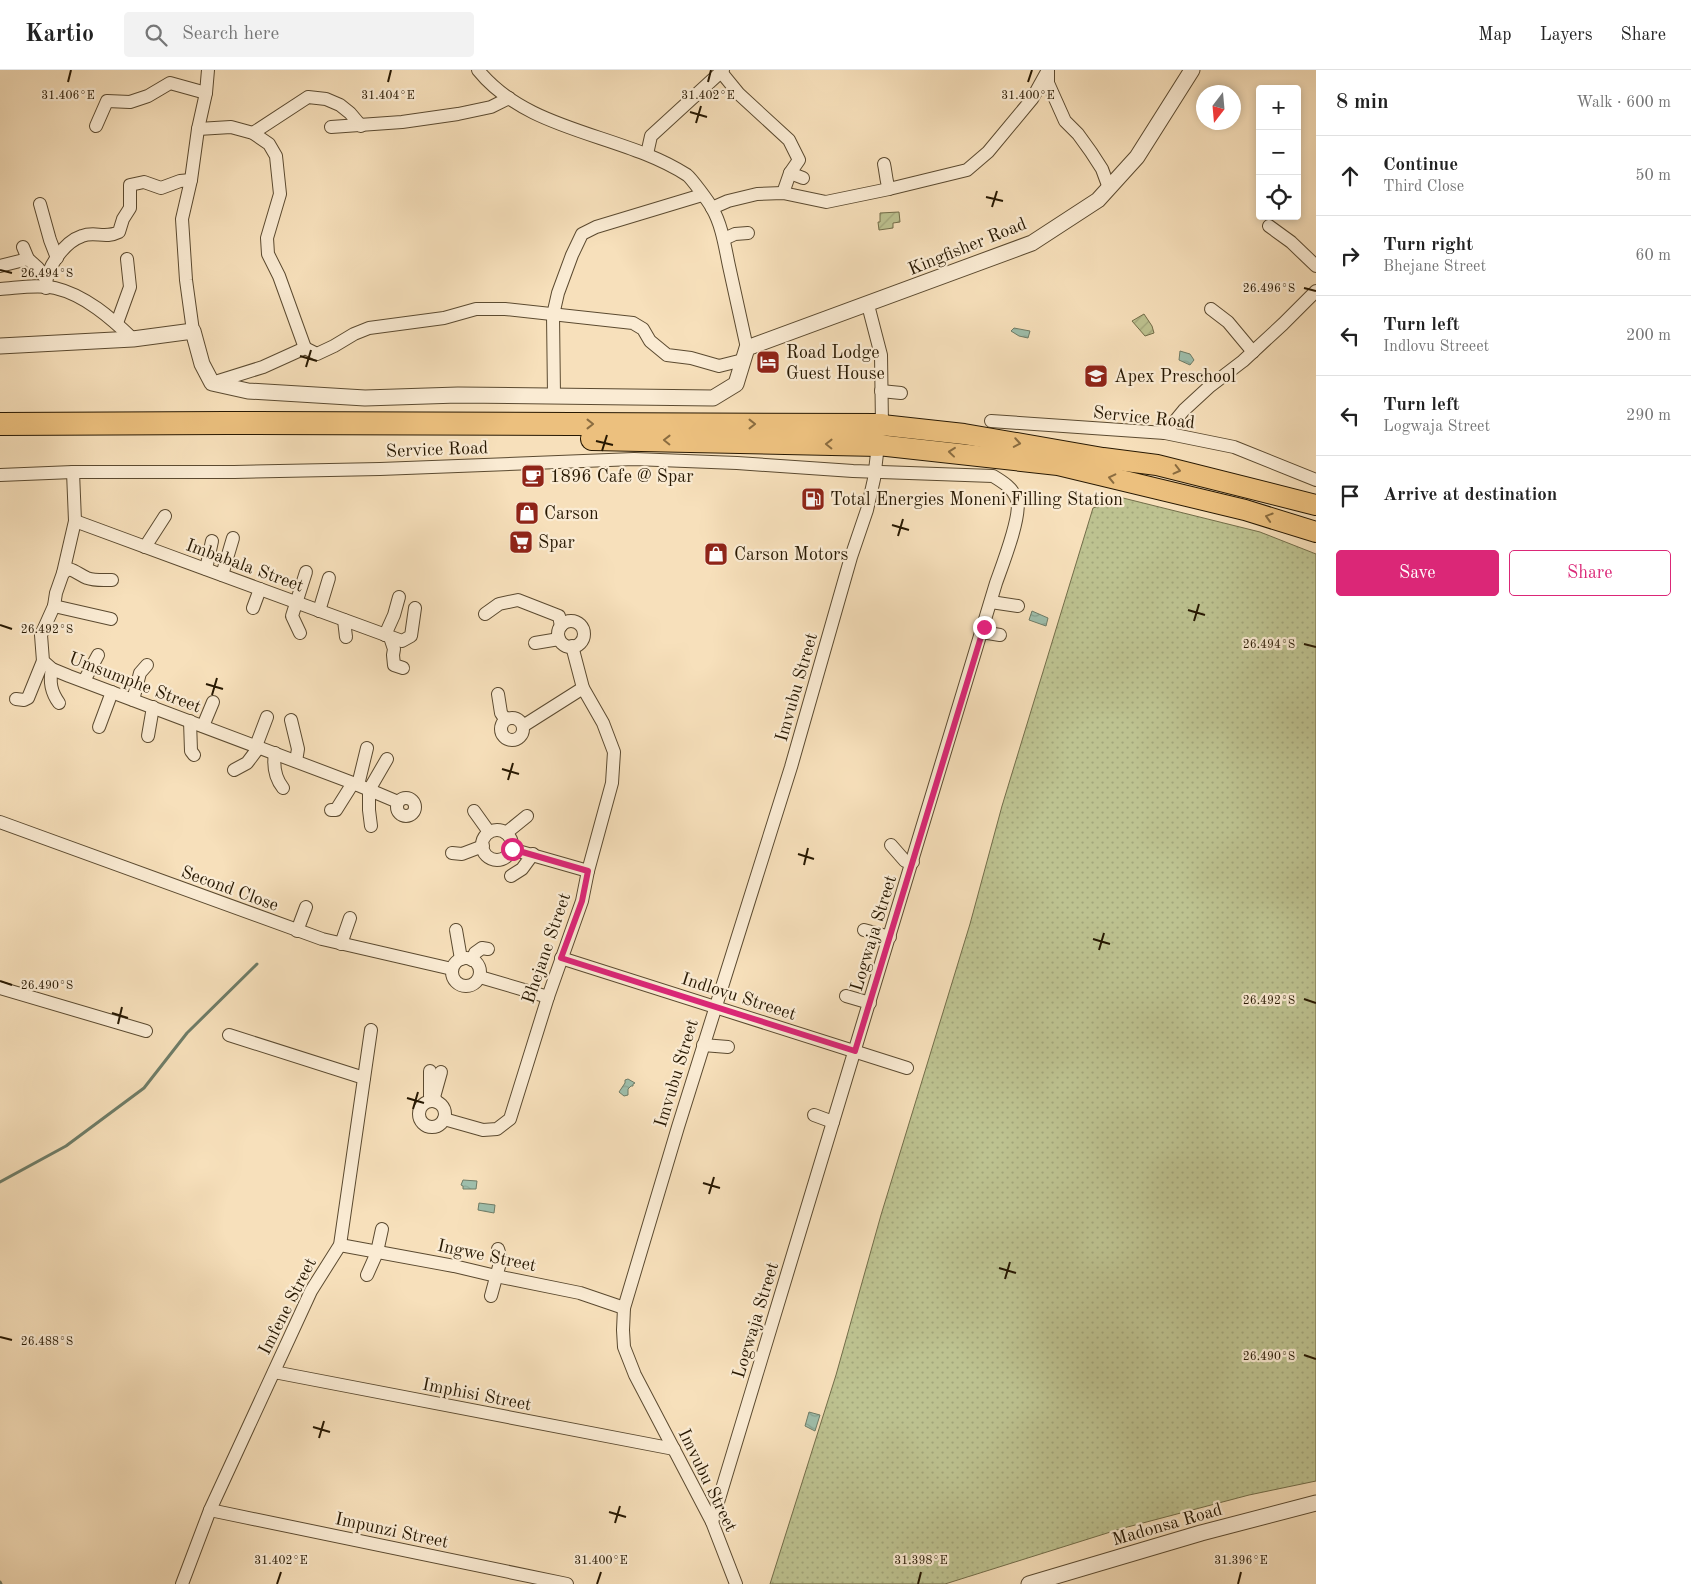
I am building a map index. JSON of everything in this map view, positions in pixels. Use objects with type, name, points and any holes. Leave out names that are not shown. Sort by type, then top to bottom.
[{"type":"highway","points":[[0,424],[226,423],[880,435],[1058,465],[1245,510],[1316,532]]},
{"type":"highway","points":[[0,436],[572,438],[964,434],[1103,458],[1157,465],[1316,506]]},
{"type":"street","points":[[208,70],[192,180],[182,219],[186,280],[193,331],[202,364],[212,383],[248,391],[365,398],[458,395],[713,398],[736,384],[745,354],[724,239],[712,208],[689,176],[647,154],[546,118],[509,98],[488,82],[478,70]]},
{"type":"street","points":[[1048,70],[1048,83],[1065,121],[1078,134],[1091,152],[1102,169],[1109,188]]},
{"type":"street","points":[[712,208],[728,201],[758,194],[783,193],[826,202],[966,170],[988,152],[1032,99],[1048,70]]},
{"type":"street","name":"Kingfisher Road","points":[[745,354],[1032,243],[1098,200],[1137,157],[1192,70]]},
{"type":"street","points":[[647,154],[651,136],[722,71],[747,102],[789,140],[799,160],[790,172],[783,193]]},
{"type":"street","points":[[96,126],[102,97],[130,102],[148,96],[170,83],[206,93]]},
{"type":"street","points":[[253,133],[308,97],[326,99],[340,104],[361,126]]},
{"type":"street","points":[[330,127],[361,126],[458,114],[491,107],[509,98]]},
{"type":"street","points":[[198,129],[231,127],[253,133],[269,144],[276,156],[280,194],[267,238],[268,254],[279,276],[305,348],[317,354],[369,328],[444,318],[476,309],[505,309],[633,323],[643,329],[650,341],[667,355],[691,358],[719,366],[745,354]]},
{"type":"street","points":[[884,164],[887,177],[886,183],[889,189]]},
{"type":"street","points":[[790,172],[803,178]]},
{"type":"street","points":[[46,283],[57,258],[71,241],[82,235],[111,236],[119,232],[123,219],[130,208],[130,185],[144,182],[161,188],[180,181],[192,180]]},
{"type":"street","points":[[554,395],[553,315],[558,293],[582,234],[596,227],[702,195]]},
{"type":"street","points":[[40,204],[57,258]]},
{"type":"street","points":[[1269,226],[1291,242],[1316,266]]},
{"type":"street","points":[[724,239],[735,234],[748,232]]},
{"type":"street","points":[[0,266],[26,253],[38,268],[46,283],[53,288],[78,295],[117,323],[133,339]]},
{"type":"street","points":[[117,323],[130,287],[127,259]]},
{"type":"street","points":[[0,289],[46,283]]},
{"type":"street","points":[[1165,433],[1184,410],[1209,387],[1253,352],[1316,290]]},
{"type":"street","name":"Imvubu Street","points":[[736,1584],[712,1522],[635,1375],[624,1347],[624,1308],[791,767],[851,557],[867,510],[880,435],[881,391],[881,355],[868,305]]},
{"type":"street","points":[[1211,308],[1228,322],[1253,352]]},
{"type":"street","points":[[0,346],[133,339],[193,331]]},
{"type":"street","points":[[212,383],[263,367],[305,348]]},
{"type":"street","points":[[881,391],[901,393]]},
{"type":"street","name":"Service Road","points":[[991,422],[1165,433],[1234,447],[1316,480]]},
{"type":"street","name":"Service Road","points":[[0,475],[73,472],[234,472],[380,469],[634,459],[875,471]]},
{"type":"street","name":"Logwaja Street","points":[[712,1522],[1016,524],[1018,501],[1009,485],[993,476],[875,471]]},
{"type":"street","name":"Umsumphe Street","points":[[73,472],[75,521],[54,606],[41,635],[48,665],[112,692],[296,761],[398,802]]},
{"type":"street","points":[[145,547],[165,516]]},
{"type":"street","name":"Imbabala Street","points":[[75,521],[222,574],[295,604],[392,637]]},
{"type":"street","points":[[222,574],[233,538]]},
{"type":"street","points":[[206,569],[212,541]]},
{"type":"street","points":[[63,574],[68,570],[78,572],[87,578],[112,580]]},
{"type":"street","points":[[300,633],[292,616],[306,572]]},
{"type":"street","points":[[319,611],[329,578]]},
{"type":"street","points":[[253,608],[260,589]]},
{"type":"street","points":[[399,597],[394,614],[393,655],[394,665],[403,668]]},
{"type":"street","points":[[485,614],[499,604],[518,600],[559,616],[561,626]]},
{"type":"street","points":[[991,602],[1018,606]]},
{"type":"street","points":[[54,606],[110,618]]},
{"type":"street","points":[[392,637],[411,636],[415,608]]},
{"type":"street","points":[[344,620],[346,637]]},
{"type":"street","points":[[570,621],[578,624],[583,631],[580,643],[572,646],[564,645],[559,639],[558,631],[561,626],[570,621]]},
{"type":"street","points":[[982,632],[1000,635]]},
{"type":"street","points":[[535,643],[559,639]]},
{"type":"street","name":"Bhejane Street","points":[[444,1119],[483,1130],[497,1130],[510,1119],[548,997],[582,901],[588,871],[612,783],[614,752],[603,723],[583,688],[572,646]]},
{"type":"street","points":[[84,681],[98,655]]},
{"type":"street","points":[[16,699],[24,700],[28,698],[48,665]]},
{"type":"street","points":[[48,665],[51,688],[59,703]]},
{"type":"street","points":[[133,700],[140,673],[147,665]]},
{"type":"street","points":[[523,726],[583,688]]},
{"type":"street","points":[[99,728],[112,692]]},
{"type":"street","points":[[498,694],[501,713],[505,720]]},
{"type":"street","points":[[203,726],[213,702]]},
{"type":"street","points":[[148,736],[153,708]]},
{"type":"street","points":[[234,770],[247,763],[258,747],[267,717]]},
{"type":"street","points":[[515,718],[523,726],[522,733],[518,739],[507,739],[500,732],[501,724],[505,720],[515,718]]},
{"type":"street","points":[[291,720],[298,749],[296,761]]},
{"type":"street","points":[[190,721],[191,751],[194,755]]},
{"type":"street","points":[[367,748],[360,786],[371,826]]},
{"type":"street","points":[[275,753],[273,764],[279,783],[283,788]]},
{"type":"street","points":[[331,810],[336,810],[346,796],[360,786],[387,759]]},
{"type":"street","points":[[474,810],[490,832]]},
{"type":"street","points":[[506,833],[527,816]]},
{"type":"street","name":"Second Close","points":[[0,822],[298,931],[341,944],[452,969]]},
{"type":"street","points":[[496,830],[506,833],[511,840],[512,849],[506,857],[496,859],[487,855],[482,846],[485,837],[490,832],[496,830]]},
{"type":"street","points":[[891,845],[905,860],[913,862]]},
{"type":"street","points":[[452,853],[462,854],[482,846]]},
{"type":"street","points":[[512,849],[588,871]]},
{"type":"street","points":[[511,876],[522,869],[533,854]]},
{"type":"street","points":[[298,931],[306,907]]},
{"type":"street","points":[[341,944],[350,918]]},
{"type":"street","points":[[456,930],[466,959],[479,968],[480,977],[471,986],[458,984],[453,978],[452,969],[456,962],[466,959],[482,948],[488,949]]},
{"type":"street","points":[[864,930],[890,937]]},
{"type":"street","name":"Indlovu Streeet","points":[[561,958],[907,1068]]},
{"type":"street","points":[[480,977],[548,997]]},
{"type":"street","points":[[0,988],[146,1031]]},
{"type":"street","points":[[846,996],[870,1003]]},
{"type":"street","name":"Imfene Street","points":[[182,1584],[210,1510],[311,1291],[340,1245],[371,1030]]},
{"type":"street","points":[[230,1035],[364,1078]]},
{"type":"street","points":[[704,1044],[728,1047]]},
{"type":"street","points":[[433,1101],[436,1072]]},
{"type":"street","points":[[433,1101],[443,1106],[445,1111],[444,1119],[439,1126],[426,1126],[419,1116],[420,1107],[427,1102],[433,1101]]},
{"type":"street","points":[[814,1115],[833,1122]]},
{"type":"street","points":[[368,1275],[382,1229]]},
{"type":"street","name":"Ingwe Street","points":[[340,1245],[454,1266],[580,1293],[624,1308]]},
{"type":"street","points":[[491,1296],[501,1258],[498,1249]]},
{"type":"street","name":"Imphisi Street","points":[[274,1372],[674,1449]]},
{"type":"street","name":"Madonsa Road","points":[[1029,1584],[1201,1533],[1316,1503]]},
{"type":"street","name":"Impunzi Street","points":[[210,1510],[567,1584]]},
{"type":"green space","points":[[899,212],[900,222],[893,223],[893,228],[879,230],[880,213]]},
{"type":"green space","points":[[1144,314],[1154,333],[1145,336],[1132,321]]},
{"type":"green space","points":[[1123,498],[1260,532],[1316,554],[1316,1481],[1249,1495],[1120,1529],[945,1584],[770,1584],[836,1375],[881,1215],[970,924],[1002,806],[1093,508]]},
{"type":"water","points":[[1014,328],[1030,331],[1028,338],[1019,336],[1011,331]]},
{"type":"water","points":[[1180,351],[1190,354],[1194,360],[1190,365],[1179,360]]},
{"type":"water","points":[[1032,611],[1048,618],[1046,626],[1029,620]]},
{"type":"water","points":[[628,1079],[635,1083],[628,1089],[628,1095],[624,1096],[619,1092],[625,1080]]},
{"type":"water","points":[[463,1180],[477,1181],[476,1189],[463,1189],[461,1185]]},
{"type":"water","points":[[479,1203],[495,1205],[494,1213],[478,1210]]},
{"type":"water","points":[[809,1412],[820,1415],[815,1431],[805,1426]]},
{"type":"waterway","points":[[0,1182],[66,1146],[144,1088],[187,1033],[257,964]]},
{"type":"place","name":"Road Lodge Guest House","points":[[768,362]]},
{"type":"place","name":"Apex Preschool","points":[[1096,376]]},
{"type":"place","name":"1896 Cafe @ Spar","points":[[533,476]]},
{"type":"place","name":"Total Energies Moneni Filling Station","points":[[813,499]]},
{"type":"place","name":"Carson","points":[[527,513]]},
{"type":"place","name":"Spar","points":[[521,542]]},
{"type":"place","name":"Carson Motors","points":[[716,554]]},
{"type":"route","points":[[512,849],[588,871],[582,901],[561,958],[855,1051],[984,627]]}]
